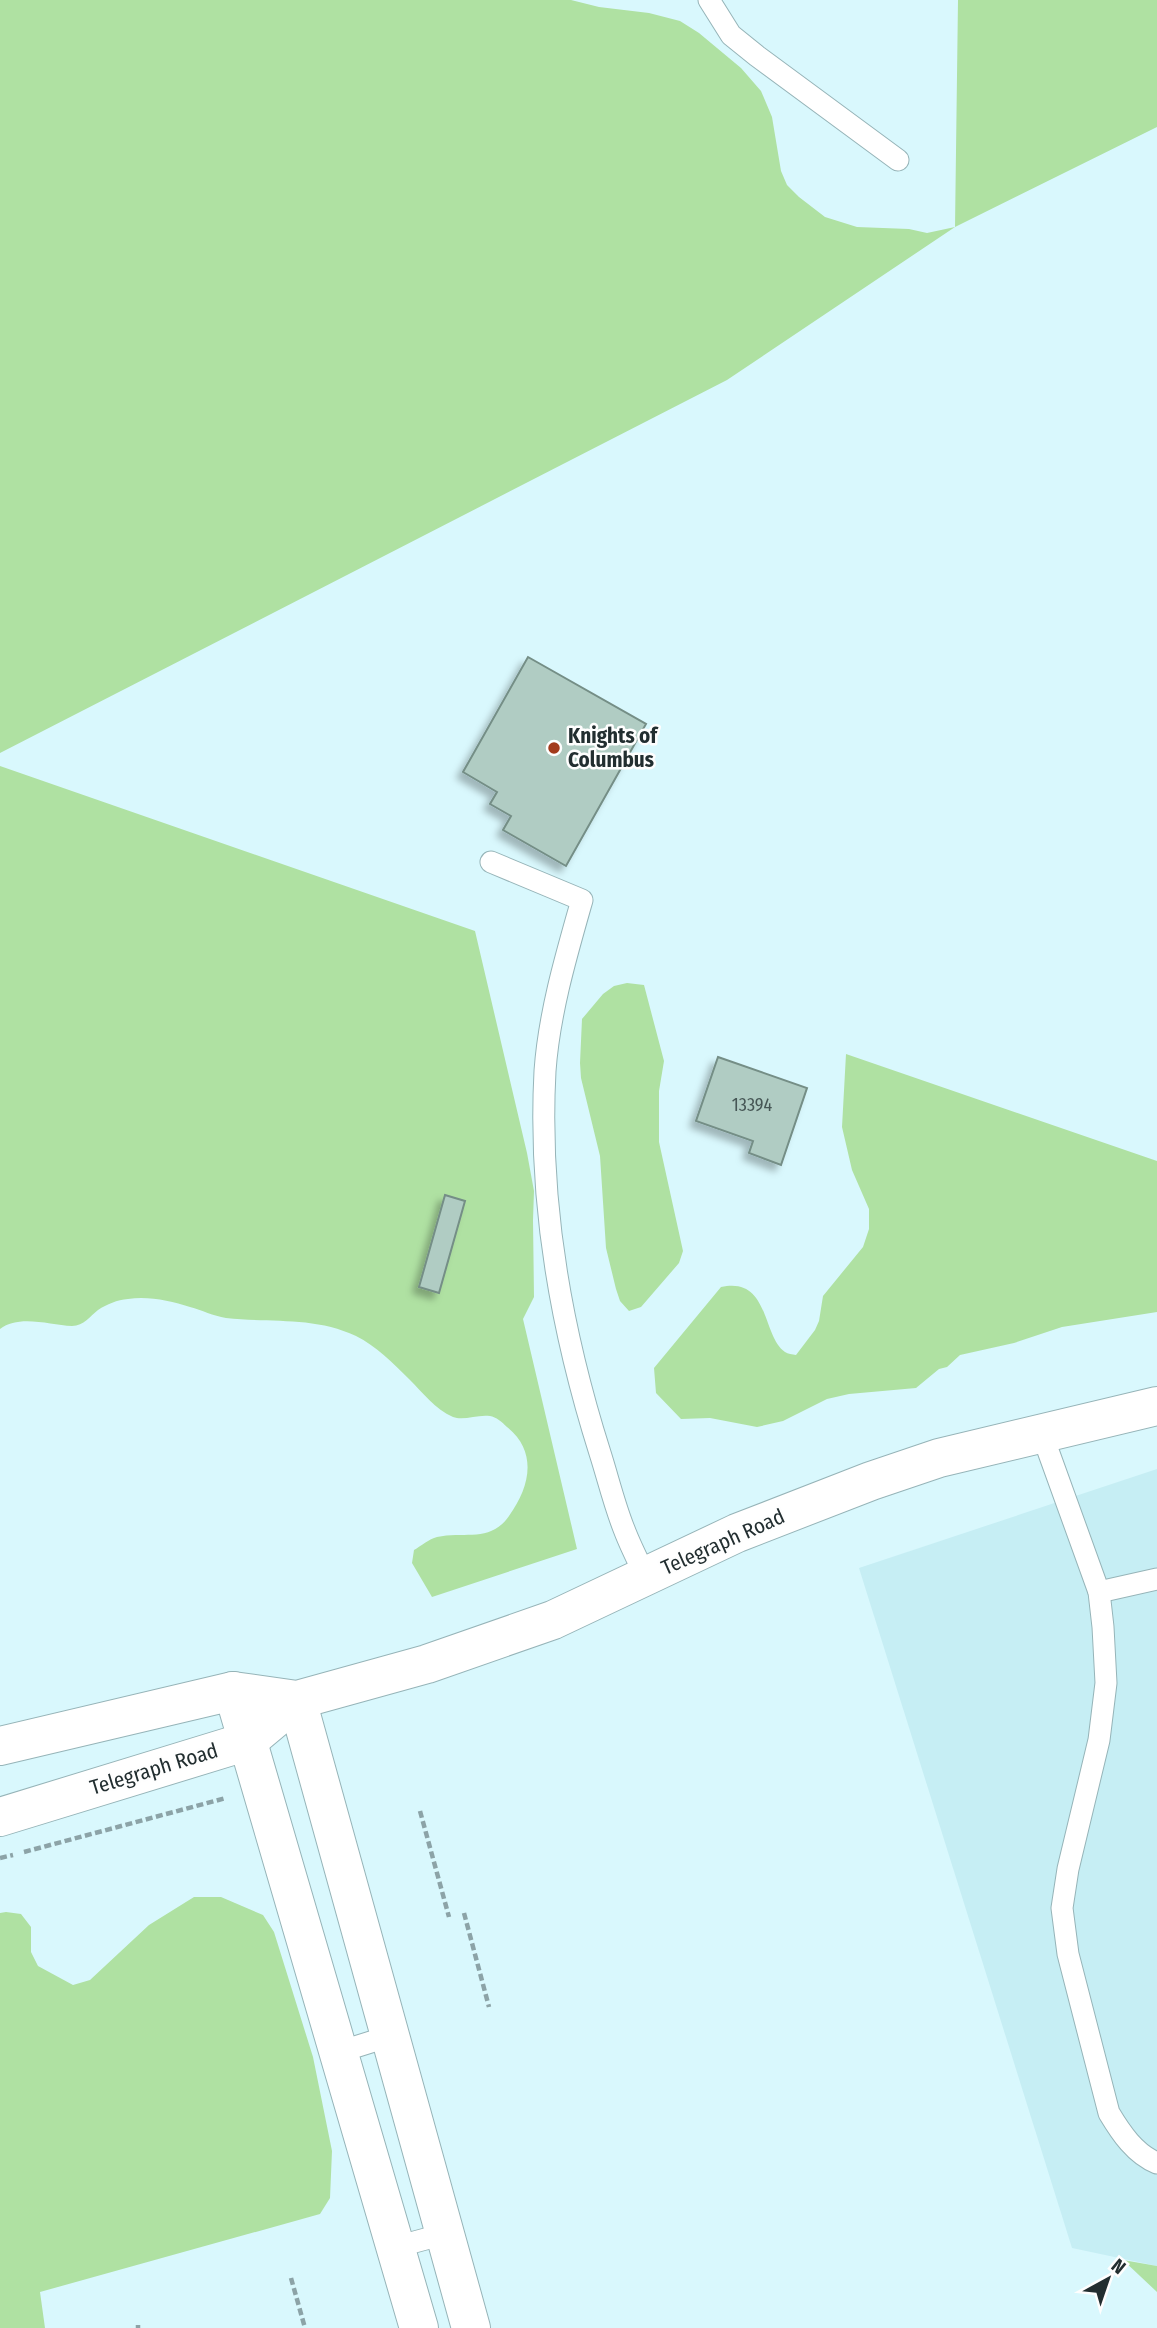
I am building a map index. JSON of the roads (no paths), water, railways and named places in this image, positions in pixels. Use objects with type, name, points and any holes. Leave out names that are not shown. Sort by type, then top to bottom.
[{"type":"main road","name":"Telegraph Road","points":[[0,1746],[233,1691],[297,1700],[427,1664],[553,1620],[737,1533],[872,1481],[939,1458],[1157,1406]]},
{"type":"main road","points":[[233,1691],[419,2328]]},
{"type":"main road","name":"Telegraph Road","points":[[0,1817],[248,1741],[297,1700]]},
{"type":"main road","points":[[297,1700],[471,2328]]},
{"type":"lane","points":[[709,0],[732,35],[740,42],[898,160]]},
{"type":"lane","points":[[491,862],[582,900],[554,1013],[545,1070],[544,1139],[548,1206],[567,1338],[624,1530],[646,1577]]},
{"type":"lane","points":[[1042,1434],[1099,1592],[1106,1683],[1101,1729],[1068,1869],[1062,1908],[1068,1954],[1109,2113],[1121,2133],[1144,2158],[1157,2163]]},
{"type":"lane","points":[[1099,1592],[1157,1579]]},
{"type":"lane","points":[[339,2052],[390,2036]]},
{"type":"lane","points":[[396,2248],[444,2234]]},
{"type":"place","name":"Knights of Columbus","points":[[554,748]]}]
